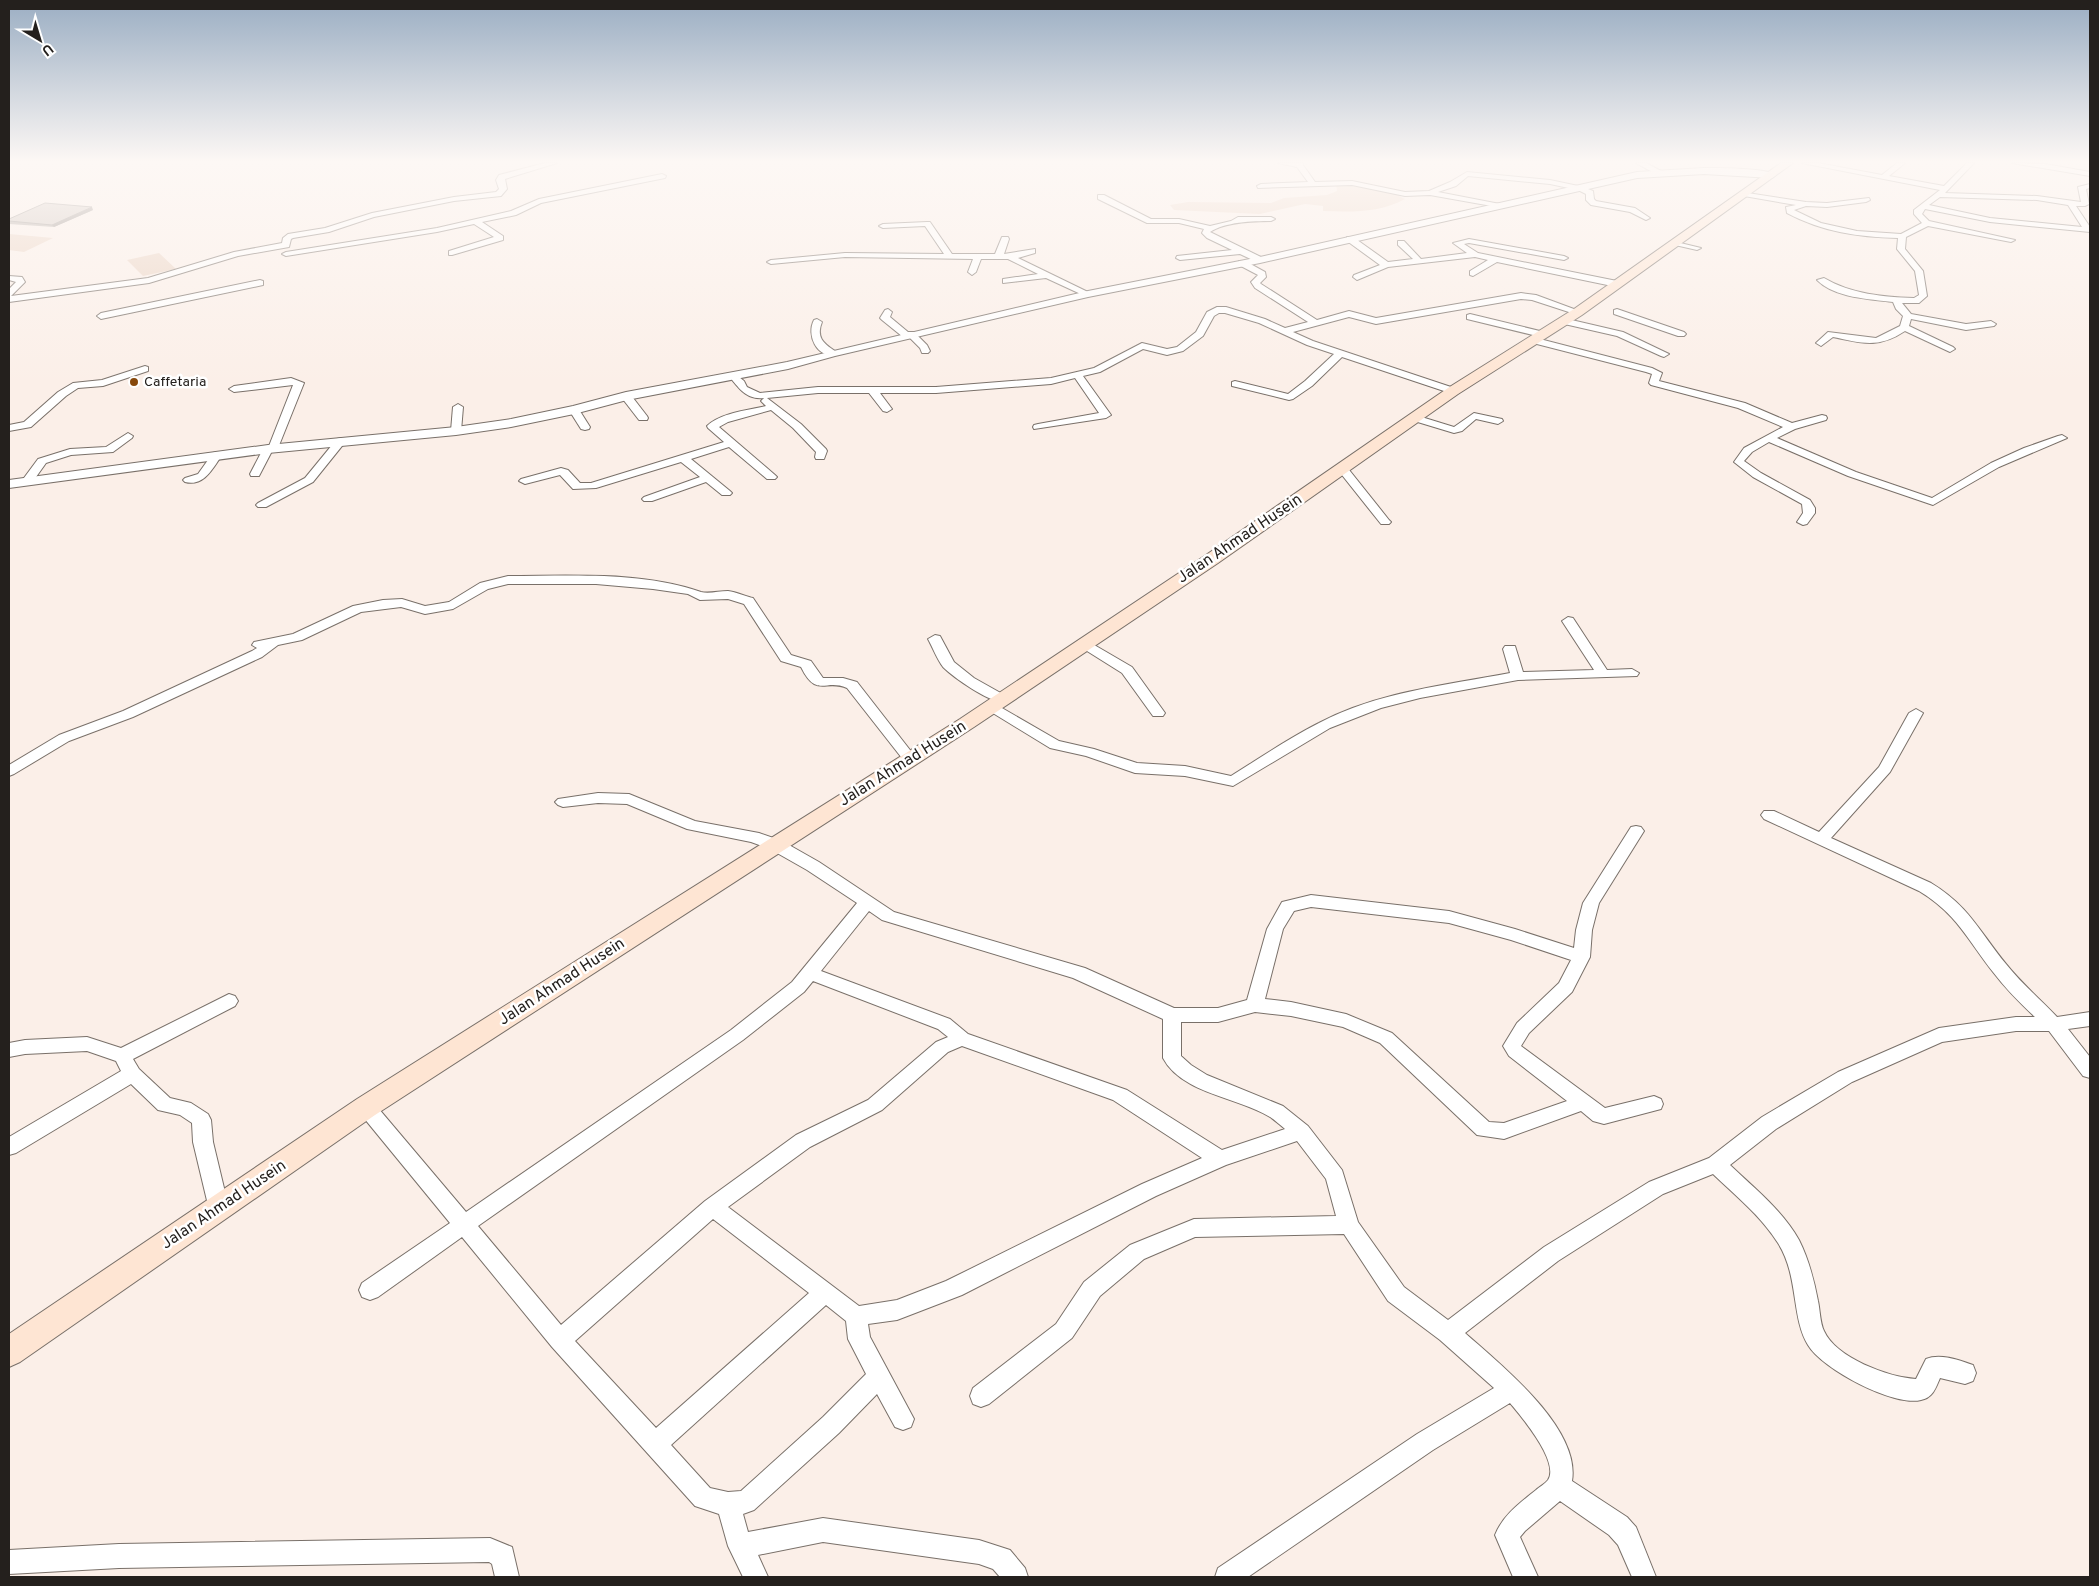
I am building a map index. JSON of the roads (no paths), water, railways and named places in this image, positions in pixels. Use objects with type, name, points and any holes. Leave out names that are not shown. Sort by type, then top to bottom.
[{"type":"main road","name":"Jalan Ahmad Husein","points":[[9,1352],[366,1107],[996,703],[1212,559],[1453,391],[1571,316],[1683,237]]},
{"type":"street","points":[[286,250],[288,237]]},
{"type":"street","points":[[101,316],[236,254],[286,250],[306,245],[313,250],[394,237]]},
{"type":"street","points":[[445,237],[455,246],[500,238],[499,237]]},
{"type":"street","points":[[936,237],[949,255]]},
{"type":"street","points":[[1212,237],[1242,257],[1262,274],[1262,277],[1255,282],[1258,286],[1315,322]]},
{"type":"street","points":[[1180,258],[1242,257],[1260,260],[1359,237]]},
{"type":"street","points":[[1821,280],[1830,286],[1857,293],[1897,300],[1916,301],[1921,299],[1923,292],[1919,271],[1901,249],[1902,237]]},
{"type":"street","points":[[1996,237],[2011,240]]},
{"type":"street","points":[[999,256],[1005,239]]},
{"type":"street","points":[[1350,239],[1386,265]]},
{"type":"street","points":[[1564,258],[1469,241],[1457,243],[1475,255],[1494,260],[1617,284]]},
{"type":"street","points":[[1401,243],[1419,261]]},
{"type":"street","points":[[1675,243],[1697,248]]},
{"type":"street","points":[[771,262],[834,252],[1009,257],[1032,251]]},
{"type":"street","points":[[1357,277],[1386,265],[1475,255]]},
{"type":"street","points":[[972,272],[978,256]]},
{"type":"street","points":[[1009,257],[1088,294]]},
{"type":"street","points":[[9,484],[270,448],[456,431],[511,423],[574,410],[626,396],[788,365],[832,352],[1242,257]]},
{"type":"street","points":[[1474,273],[1494,260]]},
{"type":"street","points":[[1006,281],[1048,275]]},
{"type":"street","points":[[9,294],[21,282],[20,279],[10,278]]},
{"type":"street","points":[[9,299],[152,292],[260,283]]},
{"type":"street","points":[[1852,305],[1857,293]]},
{"type":"street","points":[[1286,331],[1349,314],[1371,320],[1380,320],[1449,307],[1527,296],[1664,354]]},
{"type":"street","points":[[1897,300],[1899,307],[1908,316],[1966,327],[1991,324]]},
{"type":"street","points":[[759,396],[818,390],[936,390],[1051,381],[1078,376],[1104,367],[1140,347],[1146,346],[1167,352],[1180,349],[1200,334],[1210,314],[1217,310],[1241,313],[1310,343],[1453,391]]},
{"type":"street","points":[[888,312],[885,318],[924,347],[925,351]]},
{"type":"street","points":[[1616,312],[1682,334]]},
{"type":"street","points":[[1821,343],[1830,334],[1867,342],[1883,339],[1894,335],[1904,327],[1908,316]]},
{"type":"street","points":[[1470,317],[1649,370],[1656,373],[1654,383],[1703,394],[1743,406],[1772,416],[1791,427]]},
{"type":"street","points":[[1620,334],[1642,321]]},
{"type":"street","points":[[818,322],[813,333],[814,338],[819,345],[832,352]]},
{"type":"street","points":[[1904,327],[1950,349]]},
{"type":"street","points":[[1235,384],[1290,397],[1315,377],[1325,365],[1340,353]]},
{"type":"street","points":[[9,428],[27,425],[62,394],[76,386],[103,383],[146,369]]},
{"type":"street","points":[[734,376],[741,383],[743,389],[759,396],[797,426],[822,451],[820,456]]},
{"type":"street","points":[[1038,427],[1106,415],[1078,376]]},
{"type":"street","points":[[234,389],[291,380],[299,383],[270,448],[255,474]]},
{"type":"street","points":[[984,385],[990,398]]},
{"type":"street","points":[[872,390],[887,410]]},
{"type":"street","points":[[626,396],[643,418]]},
{"type":"street","points":[[771,477],[713,428],[714,424],[772,406]]},
{"type":"street","points":[[456,431],[458,407]]},
{"type":"street","points":[[574,410],[585,427]]},
{"type":"street","points":[[1415,418],[1454,430],[1474,416],[1498,421]]},
{"type":"street","points":[[1803,522],[1810,512],[1806,502],[1757,475],[1739,462],[1739,460],[1743,455],[1768,438],[1791,427],[1822,418]]},
{"type":"street","points":[[27,482],[42,461],[70,452],[109,450],[128,436]]},
{"type":"street","points":[[1768,438],[1852,474],[1934,502],[2023,451],[2062,438]]},
{"type":"street","points":[[262,505],[309,480],[341,441]]},
{"type":"street","points":[[525,481],[561,471],[577,487],[592,486],[730,443]]},
{"type":"street","points":[[189,480],[202,476],[217,455]]},
{"type":"street","points":[[682,458],[726,493]]},
{"type":"street","points":[[1342,468],[1385,522]]},
{"type":"street","points":[[648,499],[708,478]]},
{"type":"street","points":[[9,771],[64,738],[128,714],[272,646],[266,644],[297,637],[357,609],[394,602],[418,609],[443,608],[457,604],[484,586],[508,580],[596,580],[653,585],[691,592],[700,596],[723,595],[739,597],[749,601],[786,658],[806,664],[813,678],[819,682],[843,681],[852,685],[910,759]]},
{"type":"street","points":[[1568,621],[1603,673]]},
{"type":"street","points":[[935,639],[948,664],[996,703],[1055,745],[1089,752],[1135,768],[1185,771],[1233,780],[1326,725],[1376,705],[1420,694],[1518,676],[1632,672]]},
{"type":"street","points":[[1084,643],[1128,670],[1158,713]]},
{"type":"street","points":[[1510,649],[1518,676]]},
{"type":"street","points":[[1822,838],[1885,769],[1916,713]]},
{"type":"street","points":[[563,802],[598,798],[629,798],[692,825],[754,836],[776,845],[813,866],[888,916],[1079,973],[1172,1015],[1218,1015],[1255,1004],[1291,1009],[1346,1021],[1386,1038],[1484,1129],[1504,1131],[1583,1103]]},
{"type":"street","points":[[1769,815],[1822,838],[1948,900],[1970,923],[1986,950],[2008,979],[2054,1024],[2090,1071]]},
{"type":"street","points":[[1636,831],[1592,903],[1584,930],[1581,957],[1566,988],[1523,1028],[1512,1046],[1515,1051],[1583,1103],[1604,1116],[1654,1104]]},
{"type":"street","points":[[1255,1004],[1275,929],[1288,906],[1311,901],[1450,917],[1516,935],[1581,957]]},
{"type":"street","points":[[370,1290],[738,1035],[798,987],[867,902]]},
{"type":"street","points":[[809,973],[944,1024],[962,1040],[1120,1095],[1220,1159]]},
{"type":"street","points":[[122,1056],[230,1001]]},
{"type":"street","points":[[1172,1015],[1172,1058],[1184,1070],[1200,1080],[1276,1111],[1301,1132],[1335,1176],[1349,1225],[1396,1294],[1448,1333],[1512,1389],[1537,1417],[1554,1446],[1562,1470],[1559,1486],[1516,1522],[1507,1535],[1526,1577]]},
{"type":"street","points":[[1448,1333],[1550,1254],[1656,1188],[1716,1164],[1769,1123],[1816,1096],[1845,1076],[1939,1035],[2016,1024],[2054,1024],[2090,1019]]},
{"type":"street","points":[[560,1340],[712,1207],[803,1141],[875,1105],[942,1047],[962,1040]]},
{"type":"street","points":[[9,1050],[25,1047],[87,1044],[122,1056],[132,1074],[165,1105],[184,1108],[201,1120],[203,1142],[219,1209]]},
{"type":"street","points":[[9,1147],[132,1074]]},
{"type":"street","points":[[366,1107],[560,1340],[703,1498],[728,1504],[746,1502],[831,1425],[879,1376]]},
{"type":"street","points":[[856,1316],[897,1310],[954,1288],[1149,1190],[1220,1159],[1301,1132]]},
{"type":"street","points":[[1716,1164],[1777,1224],[1786,1237],[1801,1265],[1815,1337],[1833,1359],[1862,1374],[1907,1391],[1920,1390],[1926,1384],[1934,1366],[1965,1373]]},
{"type":"street","points":[[712,1207],[856,1316],[859,1338],[903,1419]]},
{"type":"street","points":[[981,1396],[1064,1332],[1092,1289],[1138,1252],[1194,1228],[1349,1225]]},
{"type":"street","points":[[655,1444],[825,1292]]},
{"type":"street","points":[[1227,1577],[1425,1442],[1512,1389]]},
{"type":"street","points":[[1559,1486],[1618,1526],[1627,1536],[1644,1577]]},
{"type":"street","points":[[728,1504],[740,1546],[756,1577]]},
{"type":"street","points":[[740,1546],[823,1530],[979,1552],[1001,1559],[1016,1577]]},
{"type":"street","points":[[9,1562],[119,1556],[490,1550],[503,1556],[507,1577]]},
{"type":"place","name":"Caffetaria","points":[[134,382]]}]
